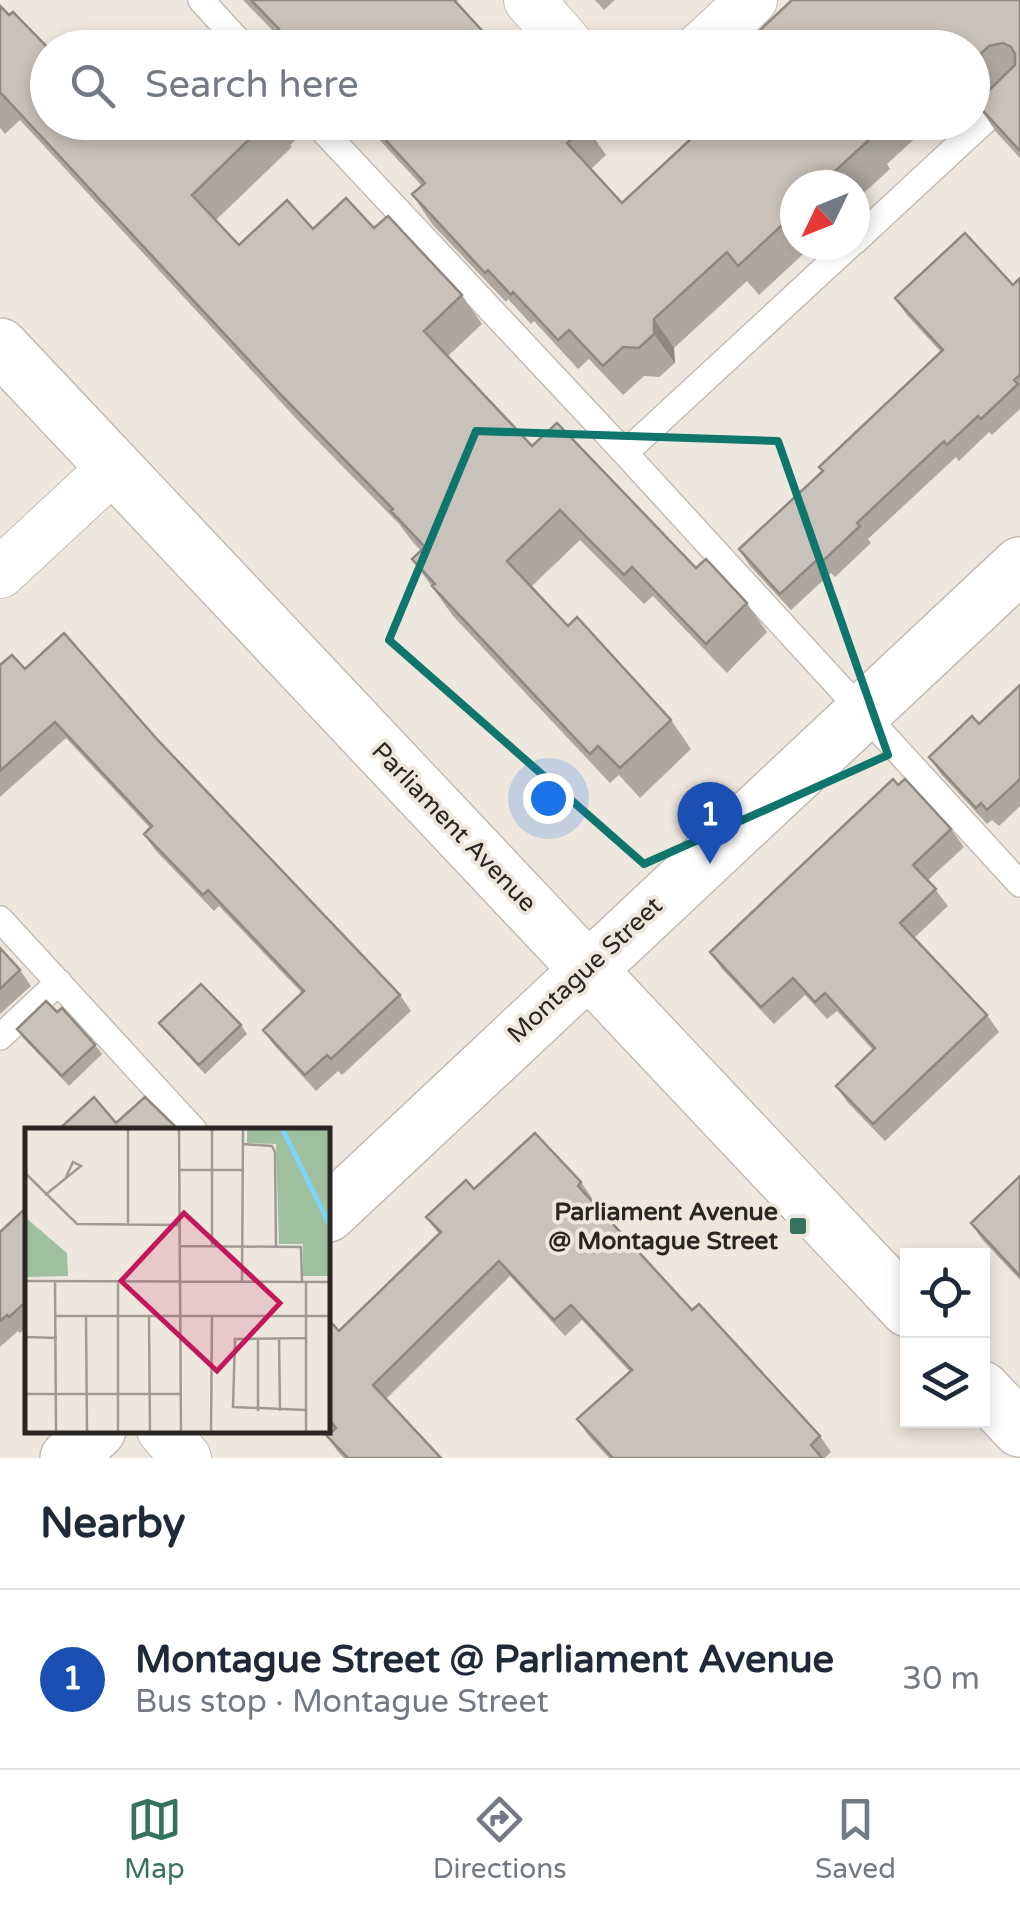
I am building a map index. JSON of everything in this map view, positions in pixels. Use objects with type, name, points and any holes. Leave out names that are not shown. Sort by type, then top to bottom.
[{"type":"main road","name":"Parliament Avenue","points":[[0,346],[900,1300]]},
{"type":"main road","name":"Montague Street","points":[[330,1212],[1020,565]]},
{"type":"main road","points":[[990,1397],[1020,1429]]},
{"type":"main road","points":[[68,1458],[95,1433]]},
{"type":"street","points":[[529,0],[556,30]]},
{"type":"street","points":[[720,30],[752,0]]},
{"type":"street","points":[[0,572],[112,469]]},
{"type":"street","points":[[165,1433],[186,1458]]},
{"type":"lane","points":[[200,0],[228,30]]},
{"type":"lane","points":[[990,116],[1020,88]]},
{"type":"lane","points":[[332,140],[1020,884]]},
{"type":"lane","points":[[870,227],[964,140]]},
{"type":"lane","points":[[625,454],[835,260]]},
{"type":"lane","points":[[0,919],[192,1128]]},
{"type":"lane","points":[[0,1037],[59,982]]},
{"type":"highlighted area","points":[[476,431],[778,441],[888,755],[644,864],[389,640]]},
{"type":"building","points":[[251,0],[454,0],[482,30],[278,30]]},
{"type":"building","points":[[792,0],[1020,0],[1020,151],[990,118],[990,89],[1015,65],[1015,54],[1003,43],[990,46],[990,30],[760,30]]},
{"type":"building","points":[[0,6],[9,15],[13,12],[30,30],[30,124],[0,92]]},
{"type":"building","points":[[45,140],[249,140],[192,195],[239,245],[287,200],[313,229],[346,198],[374,228],[388,216],[462,295],[424,331],[532,446],[557,423],[696,568],[706,559],[747,603],[706,644],[632,567],[624,575],[560,510],[507,561],[568,626],[577,617],[671,720],[620,768],[598,746],[590,754],[432,586],[435,584],[412,559],[425,547]]},
{"type":"building","points":[[386,140],[570,140],[567,143],[622,203],[690,140],[869,140],[836,170],[780,170],[780,227],[738,266],[727,252],[654,319],[654,334],[639,348],[623,347],[603,366],[569,330],[558,340],[513,292],[511,295],[488,270],[485,273],[412,194],[425,183]]},
{"type":"building","points":[[965,233],[1013,285],[1020,278],[1020,375],[1014,380],[1018,384],[981,419],[978,416],[947,445],[944,441],[857,523],[860,526],[823,561],[820,557],[780,594],[739,549],[943,350],[895,298]]},
{"type":"building","points":[[64,633],[155,737],[400,995],[331,1059],[327,1055],[305,1075],[263,1030],[304,991],[208,890],[203,895],[144,834],[152,826],[55,722],[0,771],[0,665],[12,655],[25,669]]},
{"type":"building","points":[[1020,685],[1020,779],[987,810],[981,803],[976,808],[929,757],[972,716],[979,724]]},
{"type":"building","points":[[893,779],[898,785],[905,779],[951,829],[913,865],[936,889],[900,923],[987,1015],[873,1124],[836,1086],[875,1048],[825,993],[815,1002],[793,978],[761,1007],[710,952]]},
{"type":"building","points":[[0,948],[20,970],[0,989]]},
{"type":"building","points":[[201,984],[241,1025],[199,1065],[159,1023]]},
{"type":"building","points":[[46,1001],[57,1012],[62,1008],[95,1045],[62,1076],[17,1029]]},
{"type":"building","points":[[94,1097],[116,1123],[145,1097],[177,1128],[60,1128]]},
{"type":"building","points":[[535,1133],[581,1182],[578,1186],[692,1310],[699,1304],[820,1436],[811,1445],[822,1458],[613,1458],[577,1419],[632,1370],[571,1305],[554,1320],[499,1261],[373,1385],[441,1458],[348,1458],[327,1436],[336,1428],[330,1420],[330,1321],[339,1331],[441,1232],[426,1217],[466,1180],[474,1189]]},
{"type":"building","points":[[1020,1176],[1020,1276],[971,1223]]},
{"type":"building","points":[[25,1209],[25,1303],[0,1321],[0,1232]]},
{"type":"place","name":"Montague Street @ Parliament Avenue","points":[[710,864]]},
{"type":"place","name":"Parliament Avenue @ Montague Street","points":[[798,1226]]}]
